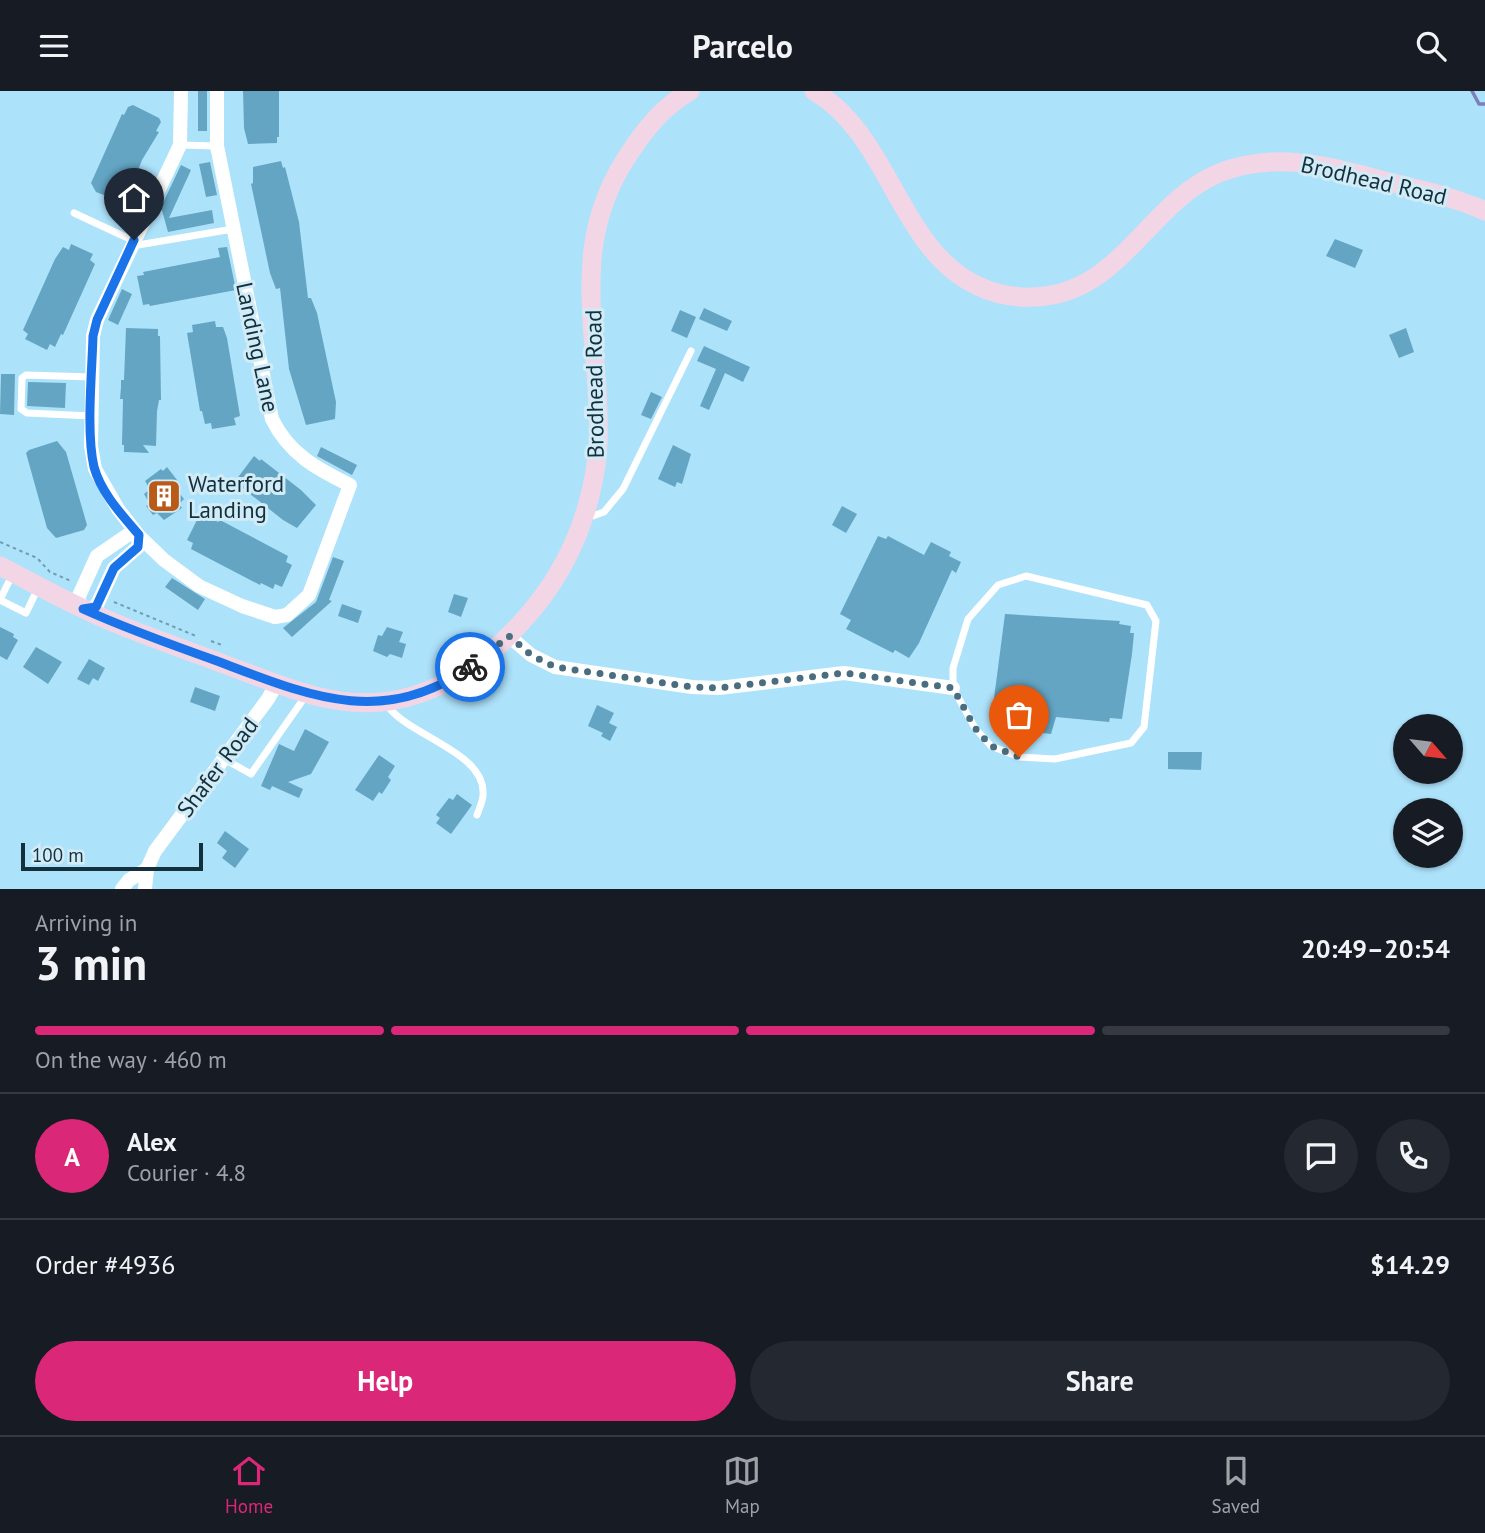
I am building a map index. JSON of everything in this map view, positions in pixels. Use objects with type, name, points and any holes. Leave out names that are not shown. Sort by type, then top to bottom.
[{"type":"main road","name":"Brodhead Road","points":[[7,569],[120,626],[307,694],[341,702],[384,702],[422,693],[441,685],[486,656],[534,609],[554,582],[583,519],[592,489],[599,422],[591,267],[594,229],[606,193],[624,160],[652,123],[690,91]]},
{"type":"main road","name":"Brodhead Road","points":[[814,91],[835,106],[856,127],[923,236],[941,259],[970,282],[1005,295],[1050,296],[1092,280],[1116,262],[1184,193],[1217,174],[1252,163],[1290,160],[1326,166],[1459,199],[1485,211]]},
{"type":"street","name":"Landing Lane","points":[[181,91],[180,145],[97,320],[93,336],[92,416],[95,469],[118,509],[164,561],[199,586],[242,606],[275,617],[287,615],[309,595],[351,485],[303,459],[284,442],[272,419],[218,146],[217,91]]},
{"type":"street","points":[[129,534],[139,535],[138,547],[114,568],[96,607],[83,609],[78,598],[101,552],[129,534]]},
{"type":"street","points":[[509,636],[531,655],[555,667],[692,687],[719,688],[844,673],[953,688]]},
{"type":"street","name":"Shafer Road","points":[[145,889],[147,869],[164,836],[277,683]]},
{"type":"street","points":[[122,889],[129,880],[147,869]]},
{"type":"lane","points":[[180,145],[218,146]]},
{"type":"lane","points":[[74,213],[133,243],[234,229]]},
{"type":"lane","points":[[583,519],[604,512],[623,488],[691,351]]},
{"type":"lane","points":[[92,416],[27,413],[21,409],[19,402],[22,378],[26,375],[93,377]]},
{"type":"lane","points":[[7,569],[0,600],[26,613],[39,586]]},
{"type":"lane","points":[[1026,576],[1147,605],[1156,621],[1144,727],[1131,743],[1055,759],[1019,757],[991,746],[975,728],[953,688],[953,668],[968,618],[998,585],[1026,576]]},
{"type":"lane","points":[[223,759],[251,774],[307,694]]},
{"type":"lane","points":[[384,702],[391,714],[440,742],[475,771],[482,781],[483,796],[477,815]]},
{"type":"path","points":[[0,542],[37,558],[55,576],[82,587]]},
{"type":"path","points":[[101,596],[200,638]]},
{"type":"path","points":[[208,640],[229,648]]},
{"type":"building","points":[[198,91],[207,91],[207,131],[198,131]]},
{"type":"building","points":[[243,91],[279,91],[277,143],[248,144],[244,128]]},
{"type":"building","points":[[133,105],[159,118],[161,122],[156,131],[159,132],[142,160],[130,191],[127,190],[119,201],[96,192],[91,183],[122,114]]},
{"type":"building","points":[[281,161],[283,168],[285,167],[299,222],[308,298],[311,298],[317,313],[336,402],[335,419],[306,425],[289,369],[280,288],[276,289],[270,273],[251,184],[253,167]]},
{"type":"building","points":[[210,162],[217,195],[206,197],[199,164]]},
{"type":"building","points":[[181,165],[191,170],[169,218],[212,210],[214,223],[168,232],[161,207]]},
{"type":"building","points":[[1335,239],[1363,250],[1355,268],[1326,256]]},
{"type":"building","points":[[71,244],[93,254],[90,260],[95,264],[63,335],[61,334],[55,347],[50,344],[47,350],[25,339],[28,334],[23,330],[55,259],[63,247],[69,250]]},
{"type":"building","points":[[227,247],[236,290],[150,306],[143,305],[137,276],[144,275],[143,272],[220,257],[218,248]]},
{"type":"building","points":[[122,289],[132,294],[118,325],[108,320]]},
{"type":"building","points":[[704,308],[732,321],[727,331],[699,319]]},
{"type":"building","points":[[680,310],[696,317],[687,338],[671,331]]},
{"type":"building","points":[[215,321],[216,327],[223,327],[227,338],[240,416],[234,418],[236,425],[212,429],[211,423],[205,424],[200,411],[187,333],[193,332],[192,325]]},
{"type":"building","points":[[126,328],[158,329],[160,336],[161,400],[157,411],[156,446],[143,445],[149,453],[124,452],[122,445],[123,399],[120,399],[121,380],[124,380]]},
{"type":"building","points":[[1406,328],[1414,352],[1399,358],[1389,335]]},
{"type":"building","points":[[704,346],[750,367],[743,382],[725,373],[709,410],[700,406],[716,369],[697,361]]},
{"type":"building","points":[[1,374],[15,374],[14,415],[0,414]]},
{"type":"building","points":[[28,382],[66,383],[65,408],[27,406]]},
{"type":"building","points":[[651,392],[662,397],[651,419],[641,415]]},
{"type":"building","points":[[57,441],[66,452],[87,525],[84,530],[56,538],[47,528],[26,453]]},
{"type":"building","points":[[673,445],[691,454],[682,484],[677,482],[675,487],[658,479]]},
{"type":"building","points":[[321,447],[357,465],[352,475],[317,456]]},
{"type":"building","points":[[254,456],[301,490],[316,505],[297,528],[283,520],[236,480]]},
{"type":"building","name":"Waterford Landing","points":[[167,467],[177,480],[172,484],[184,499],[179,504],[182,508],[164,520],[157,513],[153,515],[146,506],[150,504],[144,494],[150,489],[145,481]]},
{"type":"building","points":[[842,506],[857,514],[846,533],[832,525]]},
{"type":"building","points":[[206,516],[218,522],[220,520],[288,556],[286,562],[292,565],[282,587],[275,584],[273,589],[261,583],[260,585],[191,549],[193,543],[187,540],[198,518],[204,521]]},
{"type":"building","points":[[878,536],[886,539],[888,536],[924,555],[931,542],[951,552],[949,556],[961,562],[956,573],[952,570],[919,643],[909,658],[895,650],[893,653],[846,629],[851,620],[840,614]]},
{"type":"building","points":[[333,557],[344,561],[329,600],[332,601],[292,637],[283,628],[316,602]]},
{"type":"building","points":[[172,578],[205,599],[198,610],[165,587]]},
{"type":"building","points":[[454,594],[468,598],[461,617],[448,612]]},
{"type":"building","points":[[342,604],[362,611],[358,623],[338,616]]},
{"type":"building","points":[[1005,614],[1120,621],[1119,624],[1131,626],[1130,633],[1134,633],[1132,654],[1122,719],[1110,718],[1109,722],[1056,717],[1051,734],[1027,731],[1025,739],[997,736],[1000,707],[993,706]]},
{"type":"building","points":[[0,627],[14,634],[13,637],[18,640],[7,660],[0,656]]},
{"type":"building","points":[[387,627],[403,632],[399,642],[406,644],[402,658],[390,654],[387,657],[373,651],[378,635],[382,636]]},
{"type":"building","points":[[36,647],[62,662],[48,684],[23,667]]},
{"type":"building","points":[[89,659],[105,668],[98,681],[93,678],[89,685],[77,679]]},
{"type":"building","points":[[195,687],[220,696],[215,711],[190,702]]},
{"type":"building","points":[[597,705],[614,713],[609,723],[617,727],[610,741],[601,736],[603,733],[588,726]]},
{"type":"building","points":[[305,729],[329,742],[311,774],[288,782],[303,789],[299,798],[272,786],[270,790],[261,786],[279,744],[294,751]]},
{"type":"building","points":[[1168,752],[1202,752],[1201,770],[1168,769]]},
{"type":"building","points":[[379,755],[395,766],[388,777],[391,780],[382,794],[379,792],[373,801],[355,790]]},
{"type":"building","points":[[457,794],[472,805],[451,834],[436,823],[440,818],[436,815],[449,798],[453,800]]},
{"type":"building","points":[[225,831],[249,849],[235,868],[222,858],[227,851],[217,843]]},
{"type":"waterway","points":[[1472,91],[1479,104],[1485,104]]},
{"type":"way so far","points":[[470,667],[509,636],[531,655],[555,667],[692,687],[719,688],[844,673],[953,688],[975,728],[991,746],[1019,757]]},
{"type":"place","name":"Waterford Landing","points":[[164,496]]},
{"type":"route","points":[[134,240],[97,320],[93,336],[92,446],[95,469],[104,489],[139,535],[138,547],[114,568],[96,607],[83,609],[120,626],[301,692],[341,702],[402,699],[441,685],[470,667]]}]
